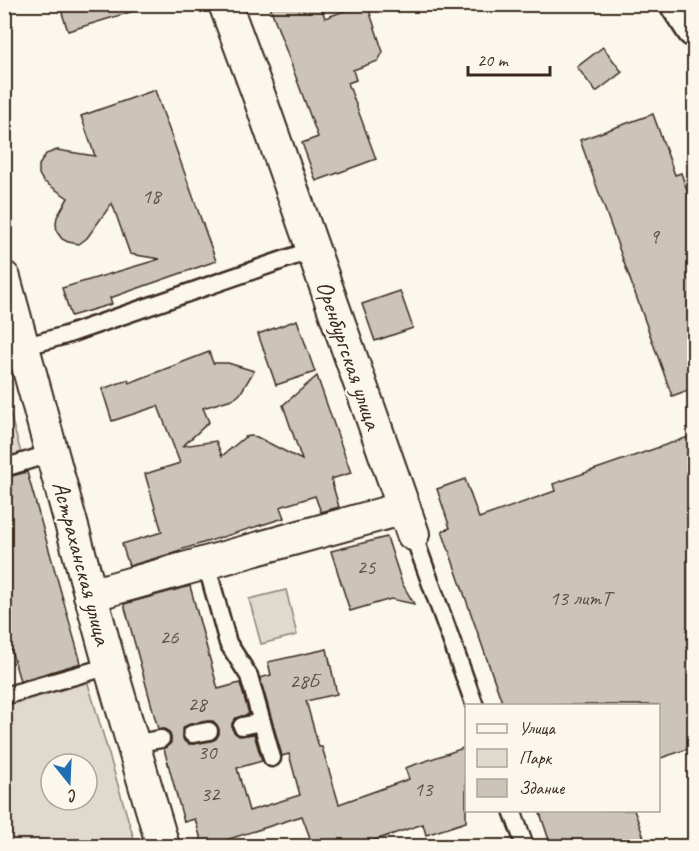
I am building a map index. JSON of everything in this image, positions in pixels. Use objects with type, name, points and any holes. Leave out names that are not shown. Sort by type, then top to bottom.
[{"type":"main road","points":[[677,4],[694,30]]},
{"type":"street","name":"Оренбургская улица","points":[[225,4],[408,521]]},
{"type":"street","name":"Астраханская улица","points":[[5,282],[110,666],[147,741],[163,846]]},
{"type":"street","points":[[90,595],[206,563],[408,521]]},
{"type":"lane","points":[[23,347],[66,335],[312,250]]},
{"type":"lane","points":[[4,468],[52,453]]},
{"type":"lane","name":"Оренбургская улица","points":[[408,521],[475,704]]},
{"type":"lane","points":[[206,563],[228,643],[249,676],[273,758]]},
{"type":"lane","points":[[4,696],[110,666]]},
{"type":"lane","points":[[242,726],[262,722]]},
{"type":"lane","points":[[513,812],[525,846]]},
{"type":"green space","points":[[4,392],[21,453],[5,458],[4,458]]},
{"type":"green space","points":[[286,590],[297,635],[261,644],[249,599]]},
{"type":"green space","points":[[87,680],[136,846],[5,846],[5,702]]},
{"type":"building","points":[[59,4],[136,4],[137,10],[68,31]]},
{"type":"building","points":[[269,4],[320,4],[325,18],[358,6],[369,10],[383,52],[378,61],[353,70],[356,80],[348,83],[376,159],[316,181],[302,143],[318,137]]},
{"type":"building","points":[[603,47],[622,72],[596,92],[577,67]]},
{"type":"building","points":[[155,90],[216,261],[110,298],[112,304],[71,316],[62,288],[160,259],[130,254],[112,203],[87,238],[79,244],[62,239],[57,232],[56,223],[68,198],[43,181],[39,174],[39,165],[46,154],[57,150],[95,156],[81,116]]},
{"type":"building","points":[[653,114],[675,175],[681,173],[694,210],[694,388],[672,396],[580,140]]},
{"type":"building","points":[[400,291],[413,328],[375,341],[362,304]]},
{"type":"building","points":[[297,320],[315,372],[276,385],[258,334]]},
{"type":"building","points":[[209,352],[213,363],[228,363],[254,371],[235,398],[203,408],[209,422],[183,446],[216,441],[222,456],[245,437],[251,436],[302,460],[283,405],[317,376],[351,473],[331,479],[339,507],[321,512],[315,496],[280,507],[284,518],[129,566],[122,544],[162,532],[145,474],[180,463],[158,406],[112,421],[102,389],[128,380],[129,383]]},
{"type":"building","points":[[694,435],[694,747],[660,758],[660,704],[503,704],[442,531],[450,528],[437,489],[465,479],[479,518],[555,491],[553,484]]},
{"type":"building","points":[[27,472],[81,663],[20,681],[4,626],[4,478]]},
{"type":"building","points":[[387,537],[402,583],[414,604],[391,599],[350,611],[331,551]]},
{"type":"building","points":[[190,586],[218,689],[240,683],[249,714],[236,718],[232,723],[232,729],[239,736],[254,734],[262,761],[237,768],[249,811],[300,795],[289,754],[282,756],[260,678],[271,675],[268,662],[327,649],[337,694],[306,701],[339,804],[409,779],[405,768],[465,747],[466,822],[426,835],[423,824],[357,846],[313,846],[302,816],[203,846],[195,819],[184,822],[164,749],[171,743],[171,737],[165,729],[158,729],[124,604]],"holes":[[[207,721],[213,721],[217,725],[219,734],[216,739],[194,744],[184,741],[182,730],[185,726]]]},
{"type":"building","points":[[540,812],[635,812],[647,846],[551,846]]}]
